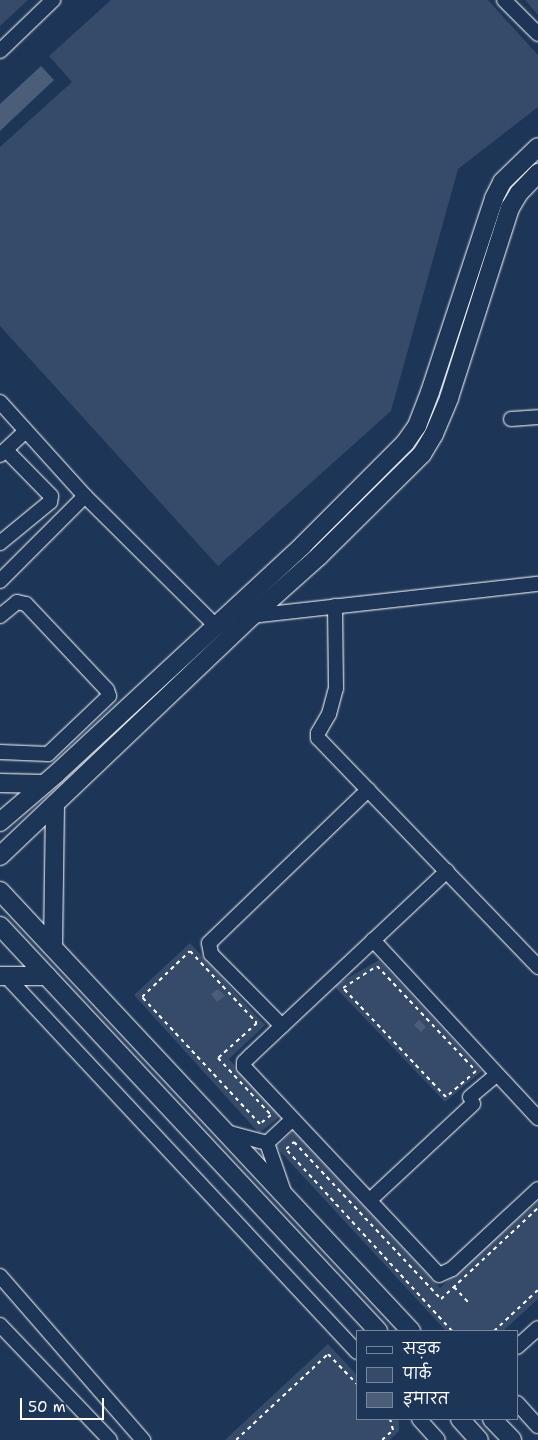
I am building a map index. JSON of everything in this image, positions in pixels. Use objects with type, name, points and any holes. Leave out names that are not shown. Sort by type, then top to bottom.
[{"type":"main road","points":[[0,822],[44,784],[303,546],[393,457],[413,432],[430,392],[494,198],[502,182],[538,147]]},
{"type":"main road","points":[[0,856],[252,616],[318,556],[422,454],[434,434],[449,398],[510,208],[519,192],[538,173]]},
{"type":"main road","points":[[0,783],[44,784]]},
{"type":"main road","points":[[53,947],[55,804]]},
{"type":"main road","points":[[0,890],[410,1330]]},
{"type":"main road","points":[[0,926],[377,1330]]},
{"type":"main road","points":[[3,976],[47,976]]},
{"type":"main road","points":[[461,1420],[480,1440]]},
{"type":"main road","points":[[493,1420],[512,1440]]},
{"type":"street","points":[[0,51],[53,0]]},
{"type":"street","points":[[504,0],[538,34]]},
{"type":"street","points":[[0,402],[86,496],[216,626],[252,616],[538,584]]},
{"type":"street","points":[[511,419],[538,417]]},
{"type":"street","points":[[1,541],[50,502],[51,496],[3,452],[26,431]]},
{"type":"street","points":[[0,581],[86,496]]},
{"type":"street","points":[[0,616],[17,602],[26,604],[107,690],[109,696],[48,754],[0,752]]},
{"type":"street","points":[[335,606],[336,688],[329,714],[318,733],[318,738],[538,967]]},
{"type":"street","points":[[282,1026],[211,954],[209,943],[368,790]]},
{"type":"street","points":[[447,871],[250,1056],[244,1062],[244,1067],[438,1274],[452,1269],[538,1189]]},
{"type":"street","points":[[373,940],[538,1118]]},
{"type":"street","points":[[3,976],[356,1351]]},
{"type":"street","points":[[370,1200],[472,1101],[497,1074]]},
{"type":"street","points":[[267,1143],[292,1120]]},
{"type":"street","points":[[226,1132],[267,1143]]},
{"type":"street","points":[[267,1143],[285,1196]]},
{"type":"street","points":[[0,1276],[143,1440]]},
{"type":"street","points":[[0,1325],[110,1440]]},
{"type":"street","points":[[518,1346],[538,1328]]},
{"type":"street","points":[[518,1404],[538,1426]]},
{"type":"street","points":[[419,1420],[438,1440]]},
{"type":"path","points":[[190,951],[256,1023],[218,1058],[271,1115],[260,1124],[142,997],[190,951]]},
{"type":"path","points":[[377,966],[476,1071],[446,1097],[343,988],[377,966]]},
{"type":"path","points":[[454,1287],[469,1303]]},
{"type":"path","points":[[495,1330],[538,1290]]},
{"type":"path","points":[[236,1440],[328,1354],[356,1383]]},
{"type":"path","points":[[382,1440],[393,1430],[390,1420]]},
{"type":"green space","points":[[0,0],[28,0],[0,26]]},
{"type":"green space","points":[[111,0],[488,0],[538,55],[538,107],[458,169],[391,411],[218,566],[0,326],[0,147],[72,82],[49,56]]},
{"type":"green space","points":[[525,0],[538,0],[538,15]]},
{"type":"green space","points":[[190,943],[265,1025],[229,1059],[281,1116],[259,1133],[134,995]]},
{"type":"green space","points":[[379,960],[482,1071],[445,1102],[334,986]]},
{"type":"green space","points":[[293,1131],[440,1288],[538,1201],[538,1299],[504,1330],[445,1330],[276,1147]]},
{"type":"green space","points":[[328,1344],[356,1374],[356,1420],[399,1420],[399,1431],[390,1440],[225,1440]]},
{"type":"building","points":[[41,66],[54,80],[0,131],[0,104]]},
{"type":"building","points":[[218,989],[225,996],[217,1002],[211,994]]},
{"type":"building","points":[[419,1020],[426,1027],[421,1032],[414,1025]]}]
